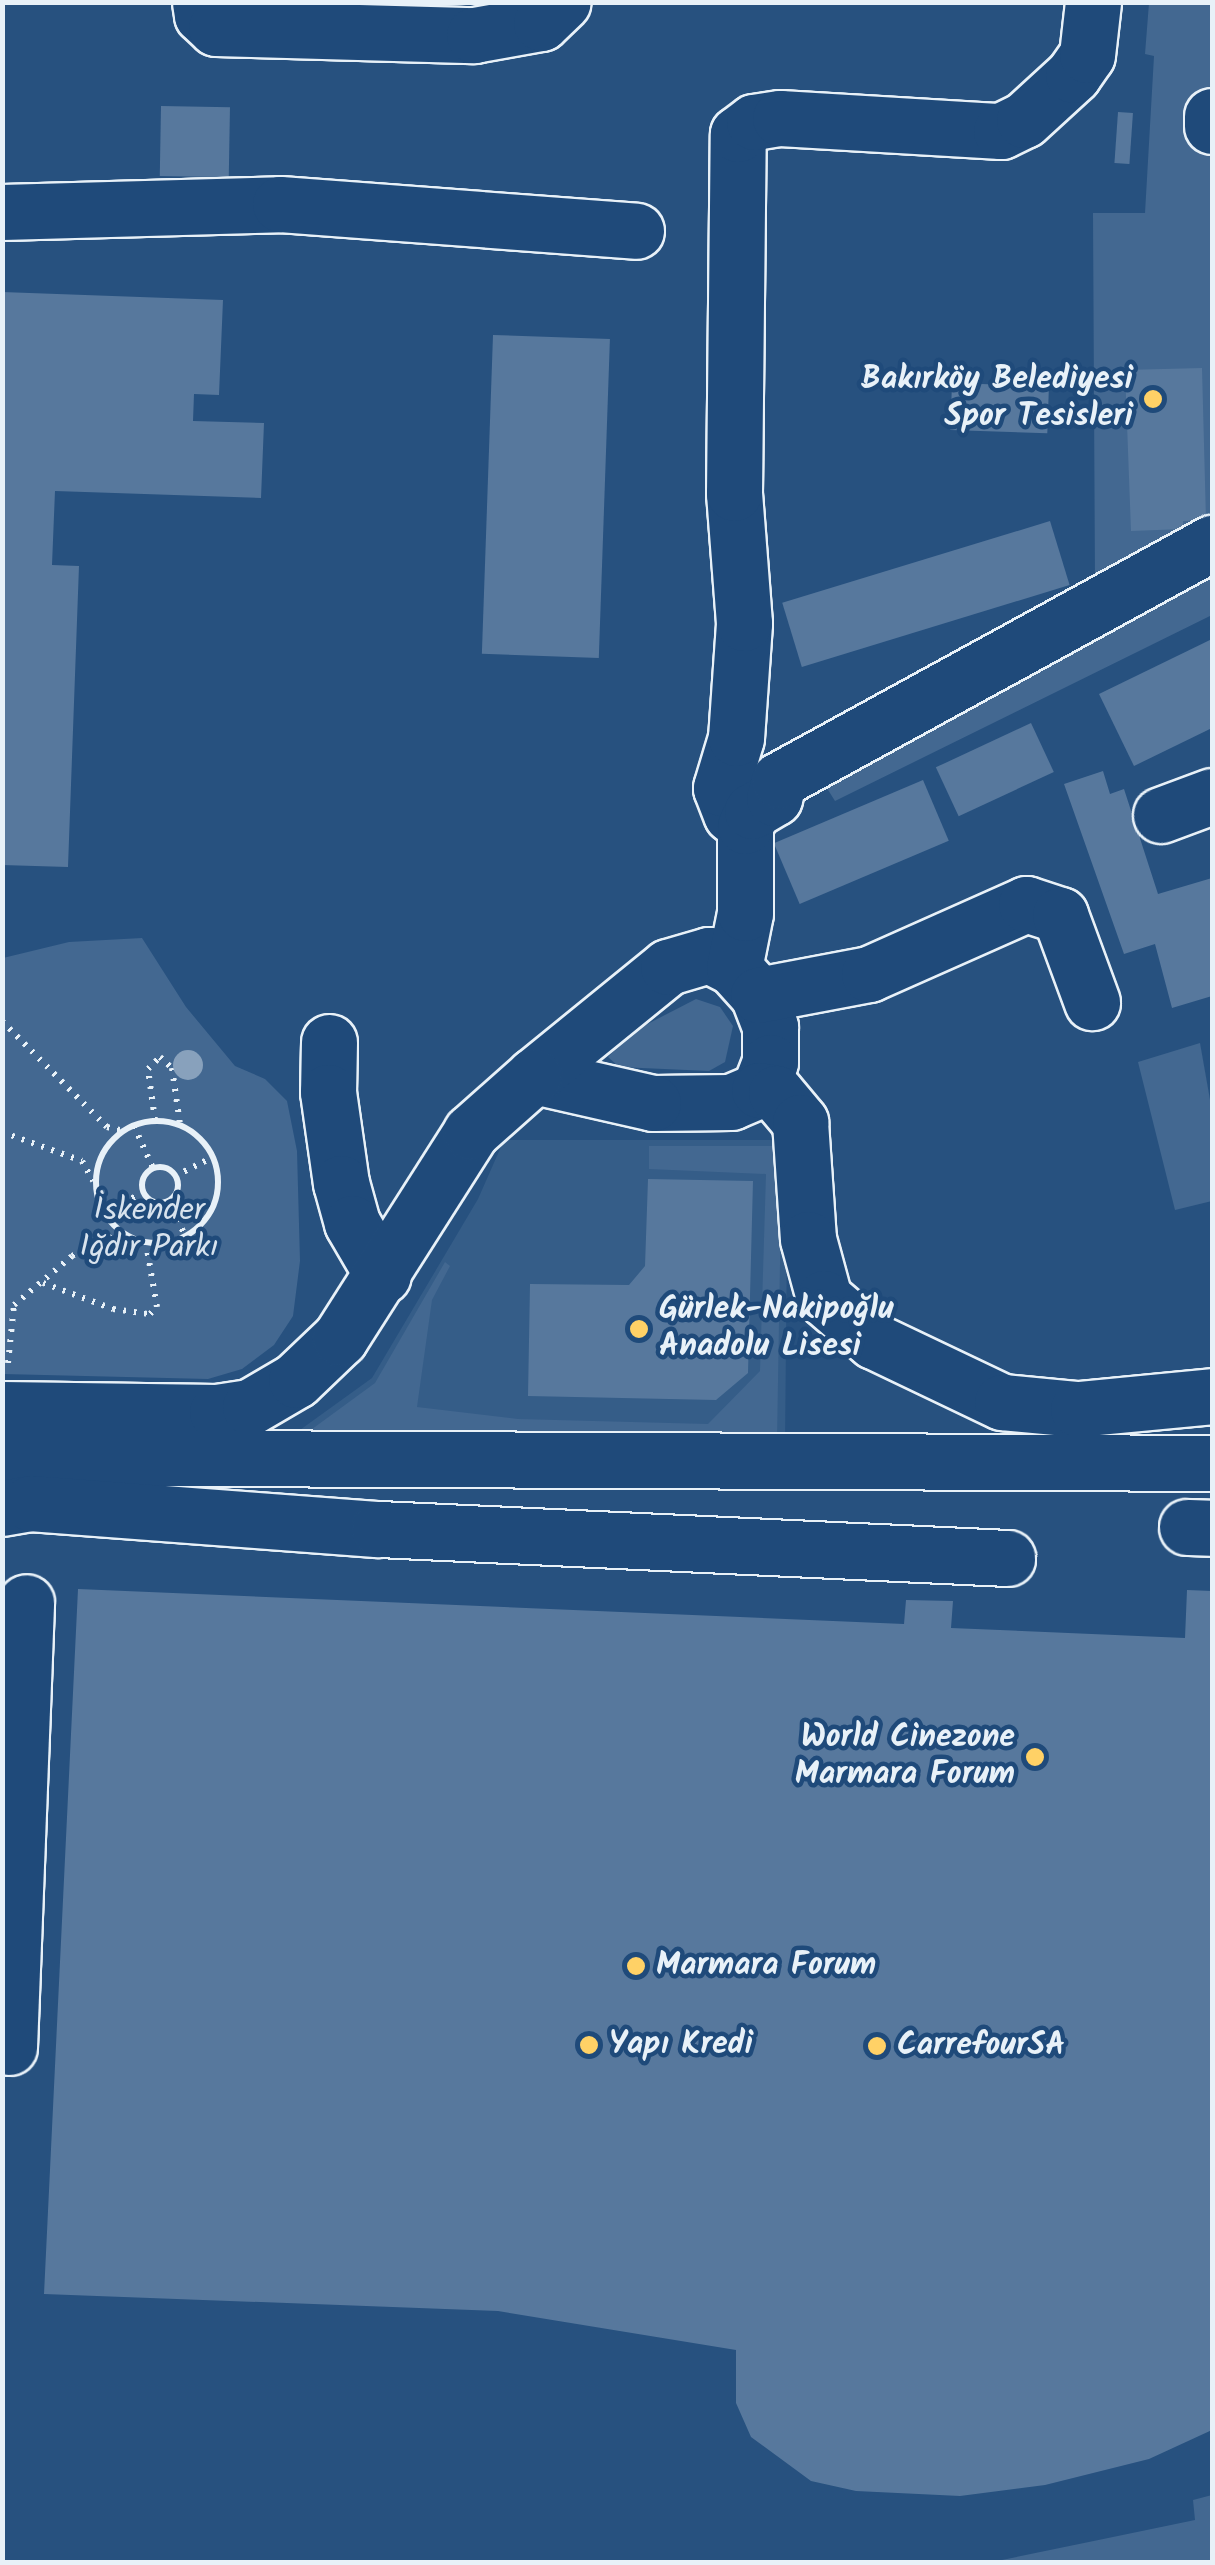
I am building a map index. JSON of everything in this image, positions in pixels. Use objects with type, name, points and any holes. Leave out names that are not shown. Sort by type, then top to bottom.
[{"type":"street","points":[[200,2],[202,15],[216,28],[474,35],[541,23],[563,2]]},
{"type":"street","points":[[1093,2],[1086,55],[1073,76],[1024,120],[1001,131],[780,118],[738,134],[734,474],[744,623],[736,738],[721,788],[731,814],[795,806],[1212,582]]},
{"type":"street","points":[[1212,116],[1212,126]]},
{"type":"street","points":[[2,212],[280,204],[636,231]]},
{"type":"street","points":[[746,982],[745,913],[760,812],[779,780],[1212,543]]},
{"type":"street","points":[[1161,815],[1212,796]]},
{"type":"street","points":[[746,982],[869,974],[1026,904],[1060,915],[1092,1002]]},
{"type":"street","points":[[5,1392],[189,1434],[250,1407],[296,1380],[340,1338],[383,1276],[471,1132],[668,967],[709,955],[746,982],[770,1027],[770,1062],[759,1090]]},
{"type":"street","points":[[330,1042],[328,1092],[341,1184],[352,1223],[383,1276]]},
{"type":"street","points":[[534,1076],[654,1103],[732,1102],[759,1090],[776,1092],[800,1122],[808,1239],[824,1298],[874,1341],[1002,1402],[1078,1409],[1212,1396]]},
{"type":"street","points":[[2,1458],[189,1434],[1212,1463]]},
{"type":"street","points":[[2,1508],[30,1503],[378,1530],[1007,1558]]},
{"type":"street","points":[[9,2048],[7,1974],[26,1602]]},
{"type":"path","points":[[2,1021],[107,1127],[124,1130]]},
{"type":"path","points":[[2,1132],[82,1160],[105,1214],[119,1230],[146,1243],[186,1236],[213,1206],[212,1157],[181,1126],[172,1068],[160,1057],[148,1070],[154,1122]]},
{"type":"path","points":[[97,1192],[100,1160],[124,1130],[154,1122],[181,1126]]},
{"type":"path","points":[[134,1126],[154,1168],[175,1176],[212,1157]]},
{"type":"path","points":[[143,1192],[142,1180],[154,1168]]},
{"type":"path","points":[[166,1201],[176,1192],[175,1176]]},
{"type":"path","points":[[143,1192],[166,1201],[186,1236]]},
{"type":"path","points":[[105,1214],[143,1192]]},
{"type":"path","points":[[5,1392],[14,1305],[98,1237],[119,1230]]},
{"type":"path","points":[[43,1282],[113,1309],[150,1314],[157,1306],[146,1243]]},
{"type":"path","points":[[2,1303],[14,1305]]},
{"type":"shaded area","points":[[504,1140],[788,1140],[785,1445],[286,1440],[372,1378],[478,1199]]},
{"type":"green space","name":"Bakırköy Belediyesi Spor Tesisleri","points":[[1149,3],[1212,3],[1212,615],[835,801],[798,742],[1095,584],[1093,213],[1145,213],[1154,56],[1145,54]]},
{"type":"green space","name":"İskender Iğdır Parkı","points":[[142,938],[186,1007],[235,1066],[265,1079],[287,1101],[297,1151],[300,1261],[293,1316],[274,1345],[242,1369],[208,1379],[3,1374],[3,958],[69,942]]},
{"type":"green space","points":[[696,999],[720,1007],[733,1026],[725,1062],[709,1071],[619,1067],[608,1057],[632,1032]]},
{"type":"green space","points":[[1200,1043],[1212,1111],[1212,1201],[1175,1210],[1138,1062]]},
{"type":"green space","points":[[649,1146],[782,1146],[777,1440],[308,1432],[375,1383],[445,1262],[450,1266],[432,1300],[417,1407],[518,1419],[708,1424],[760,1371],[766,1174],[649,1169]]},
{"type":"green space","points":[[1212,2495],[1212,2562],[929,2562],[1002,2560],[1195,2520],[1193,2500]]},
{"type":"building","points":[[161,106],[230,107],[229,177],[160,176]]},
{"type":"building","points":[[1118,112],[1133,113],[1129,164],[1114,163]]},
{"type":"building","points":[[2,292],[223,300],[219,395],[194,394],[193,421],[264,423],[261,498],[55,491],[52,565],[79,566],[68,867],[2,865]]},
{"type":"building","points":[[493,335],[610,339],[599,658],[482,654]]},
{"type":"building","points":[[1202,368],[1206,520],[1183,521],[1183,529],[1131,531],[1125,370]]},
{"type":"building","points":[[952,383],[1049,386],[1047,433],[950,430]]},
{"type":"building","points":[[1050,521],[1070,585],[802,667],[782,603]]},
{"type":"building","points":[[1212,639],[1212,728],[1134,766],[1099,694]]},
{"type":"building","points":[[1031,723],[1054,772],[959,816],[936,767]]},
{"type":"building","points":[[1103,771],[1110,794],[1124,789],[1158,894],[1212,878],[1212,996],[1172,1008],[1155,944],[1124,954],[1064,784]]},
{"type":"building","points":[[923,780],[949,841],[800,904],[774,843]]},
{"type":"building","name":"Gürlek-Nakipoğlu Anadolu Lisesi","points":[[648,1179],[753,1181],[748,1373],[716,1400],[528,1396],[530,1284],[629,1285],[645,1266]]},
{"type":"building","name":"Marmara Forum","points":[[78,1589],[904,1624],[906,1600],[953,1601],[951,1628],[1185,1638],[1187,1590],[1212,1591],[1212,2430],[1149,2459],[1045,2485],[960,2496],[856,2491],[811,2481],[751,2437],[736,2403],[736,2350],[498,2311],[44,2294]]},
{"type":"place","name":"Bakırköy Belediyesi Spor Tesisleri","points":[[1153,399]]},
{"type":"place","name":"Gürlek-Nakipoğlu Anadolu Lisesi","points":[[639,1329]]},
{"type":"place","name":"World Cinezone Marmara Forum","points":[[1035,1757]]},
{"type":"place","name":"Marmara Forum","points":[[636,1966]]},
{"type":"place","name":"Yapı Kredi","points":[[589,2045]]},
{"type":"place","name":"CarrefourSA","points":[[877,2046]]}]
